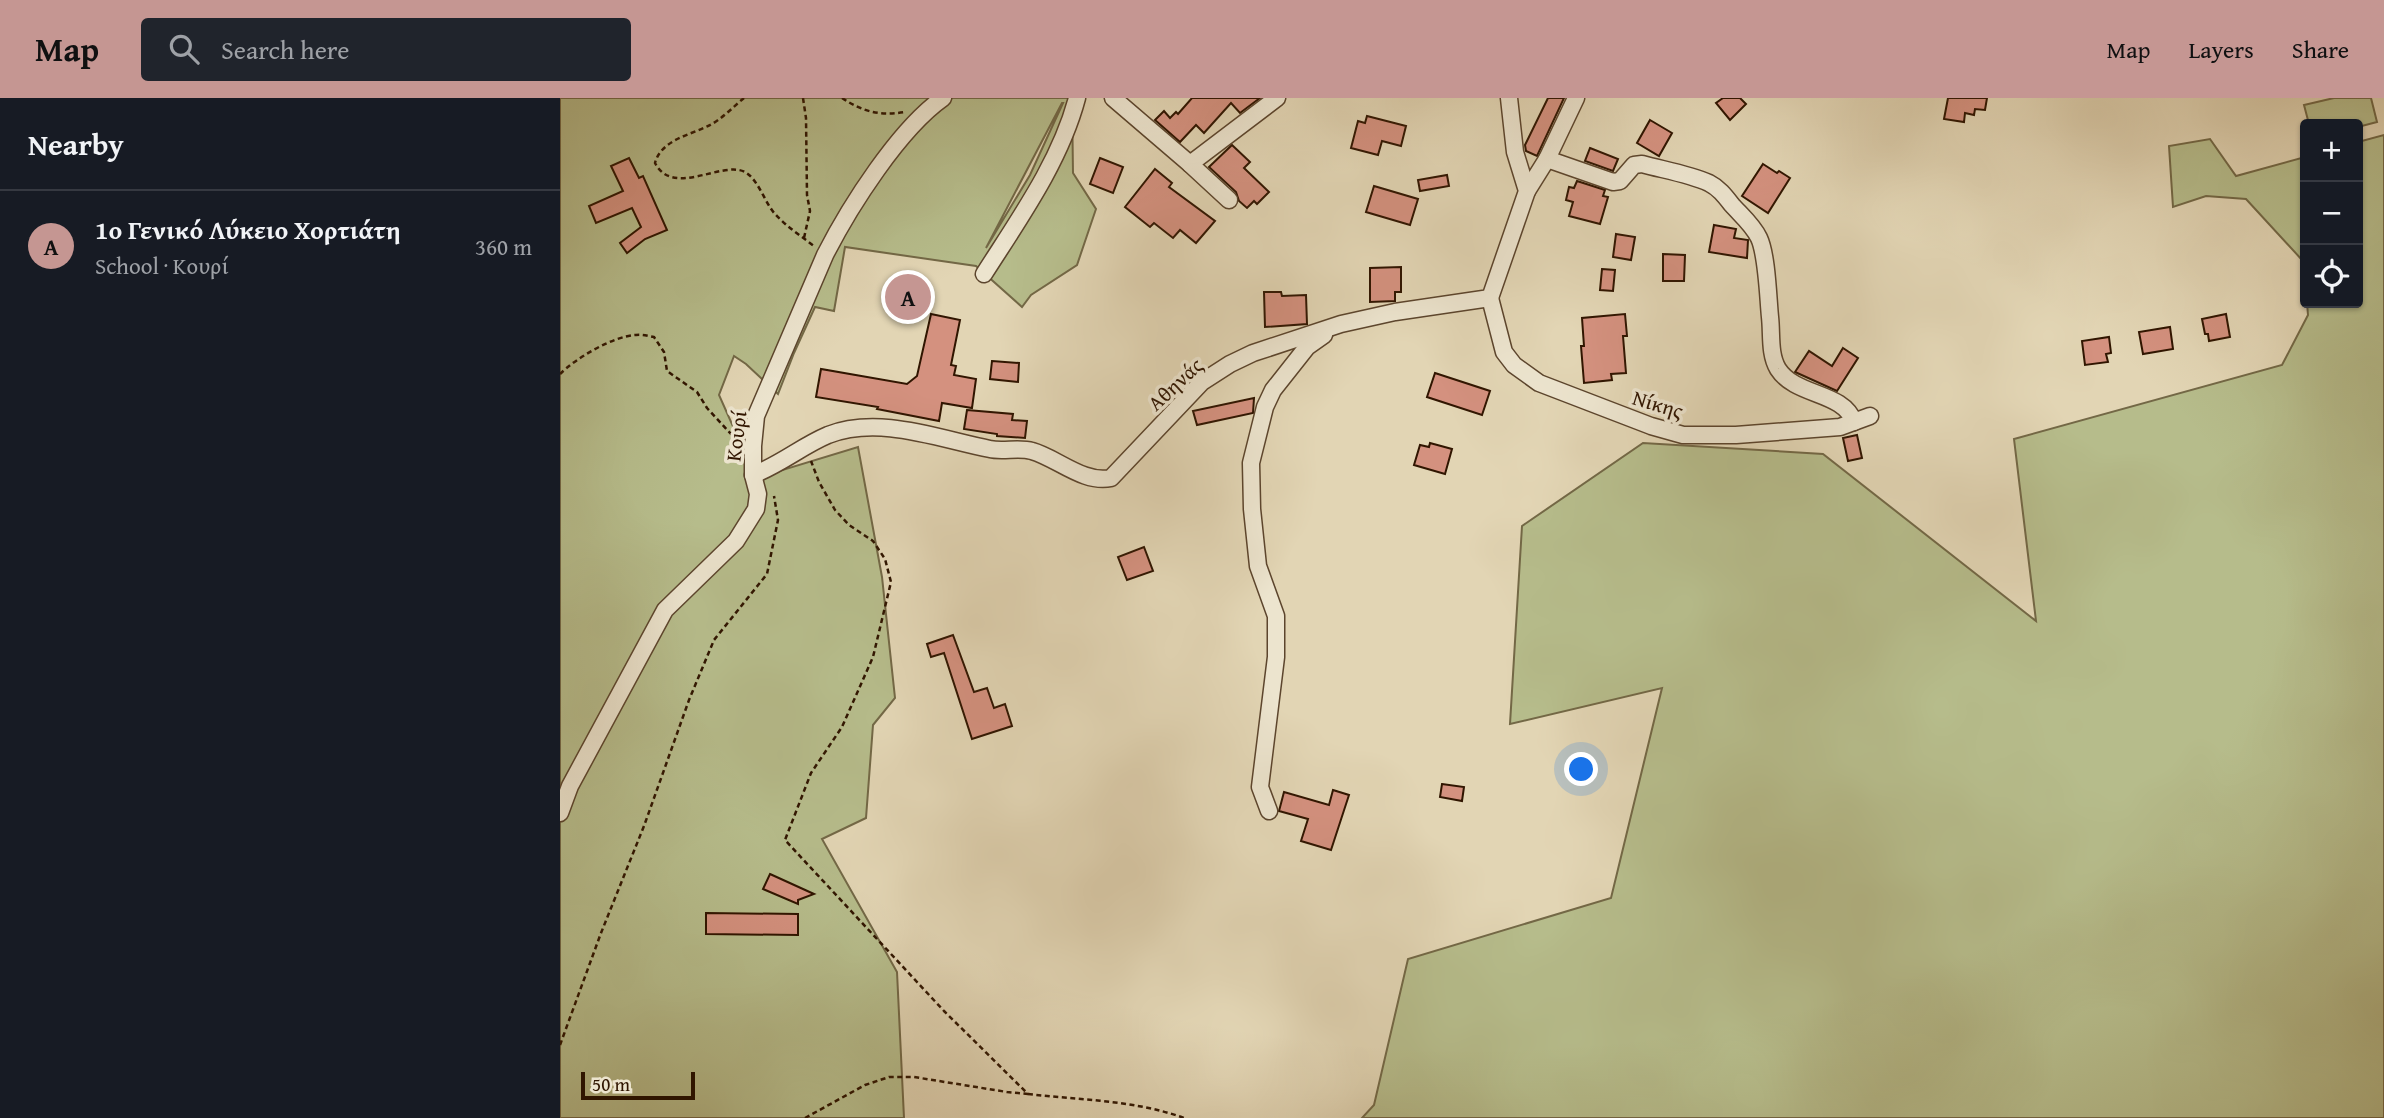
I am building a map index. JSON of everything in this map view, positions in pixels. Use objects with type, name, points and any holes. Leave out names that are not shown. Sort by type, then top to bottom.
[{"type":"street","name":"Κουρί","points":[[560,813],[570,786],[665,610],[736,541],[756,509],[758,494],[752,475],[755,423],[825,255],[864,190],[926,111],[943,98]]},
{"type":"street","points":[[984,274],[1035,192],[1063,136],[1077,98]]},
{"type":"street","points":[[1114,98],[1229,200]]},
{"type":"street","points":[[1190,164],[1277,98]]},
{"type":"street","points":[[1509,98],[1515,152],[1527,191]]},
{"type":"street","points":[[1490,298],[1527,191],[1547,159],[1576,98]]},
{"type":"street","points":[[1547,159],[1613,182],[1620,181],[1634,165],[1642,164],[1707,183],[1718,189],[1760,239],[1773,357],[1778,368],[1786,379],[1797,387],[1848,410],[1854,422]]},
{"type":"street","name":"Νίκης","points":[[1490,298],[1504,352],[1514,365],[1539,383],[1651,426],[1683,435],[1736,435],[1840,427],[1870,416]]},
{"type":"street","name":"Αθηνάς","points":[[752,475],[786,460],[827,435],[853,428],[886,428],[952,439],[993,450],[1029,450],[1048,456],[1093,479],[1111,478],[1202,382],[1230,363],[1341,324],[1395,312],[1490,298]]},
{"type":"street","points":[[1269,811],[1260,787],[1276,657],[1276,616],[1258,566],[1251,463],[1265,407],[1273,390],[1307,347],[1341,324]]},
{"type":"path","points":[[744,98],[708,126],[678,138],[657,155],[654,163],[659,171],[668,176],[703,176],[734,170],[744,172],[776,216],[825,255]]},
{"type":"path","points":[[803,98],[810,211],[804,238]]},
{"type":"path","points":[[842,98],[856,108],[881,115],[926,111]]},
{"type":"path","points":[[560,374],[585,355],[621,338],[637,334],[653,337],[664,352],[667,371],[697,392],[731,435],[753,446]]},
{"type":"path","points":[[806,447],[819,482],[835,510],[849,525],[873,541],[885,559],[891,582],[873,657],[842,727],[811,773],[785,840],[944,1011],[1028,1094]]},
{"type":"path","points":[[560,1045],[714,640],[767,574],[778,520],[774,494]]},
{"type":"path","points":[[805,1118],[865,1085],[889,1077],[914,1077],[1007,1093],[1138,1107],[1165,1111],[1184,1118]]},
{"type":"green space","points":[[560,98],[1072,98],[1073,173],[1096,209],[1077,265],[1031,295],[1022,307],[976,266],[845,247],[834,311],[815,307],[778,394],[734,356],[719,395],[756,478],[858,447],[882,577],[895,698],[873,725],[866,818],[822,839],[897,972],[904,1118],[560,1118]],"holes":[[[1063,103],[1030,175],[986,248]]]},
{"type":"green space","points":[[2334,98],[2371,98],[2377,122],[2363,126],[2363,119],[2308,119],[2304,105]]},
{"type":"green space","points":[[2384,135],[2384,1118],[1362,1118],[1374,1105],[1408,959],[1611,898],[1662,688],[1510,724],[1522,526],[1643,443],[1823,454],[2036,621],[2014,439],[2282,365],[2308,315],[2307,308],[2363,308],[2363,141]]},
{"type":"green space","points":[[2210,139],[2236,176],[2300,158],[2300,258],[2246,199],[2206,196],[2173,207],[2169,146]]},
{"type":"building","points":[[1192,98],[1260,98],[1240,113],[1231,103],[1204,133],[1196,125],[1180,142],[1155,120],[1164,111],[1170,118],[1176,112],[1178,114]]},
{"type":"building","points":[[1548,98],[1564,98],[1537,156],[1526,151],[1525,145]]},
{"type":"building","points":[[1723,98],[1740,98],[1746,104],[1730,120],[1716,103]]},
{"type":"building","points":[[1948,98],[1987,98],[1985,110],[1975,109],[1974,115],[1965,113],[1964,122],[1944,119]]},
{"type":"building","points":[[1367,116],[1406,126],[1401,146],[1382,141],[1378,155],[1351,148],[1358,121],[1365,123]]},
{"type":"building","points":[[1650,120],[1672,133],[1659,156],[1637,143]]},
{"type":"building","points":[[1232,145],[1250,162],[1244,168],[1269,192],[1257,204],[1254,201],[1247,208],[1239,201],[1236,192],[1209,167]]},
{"type":"building","points":[[1590,148],[1618,159],[1613,171],[1585,161]]},
{"type":"building","points":[[629,158],[639,178],[643,176],[667,230],[645,239],[627,253],[620,243],[641,227],[632,208],[596,223],[589,206],[623,191],[611,166]]},
{"type":"building","points":[[1100,158],[1123,167],[1113,193],[1090,184]]},
{"type":"building","points":[[1763,164],[1790,178],[1768,213],[1742,196]]},
{"type":"building","points":[[1155,169],[1172,183],[1169,187],[1215,221],[1196,243],[1180,230],[1173,238],[1154,223],[1150,227],[1125,207]]},
{"type":"building","points":[[1447,175],[1449,186],[1420,191],[1418,180]]},
{"type":"building","points":[[1577,181],[1605,190],[1603,196],[1608,197],[1600,224],[1569,216],[1573,202],[1566,200],[1569,187],[1574,188]]},
{"type":"building","points":[[1374,186],[1418,199],[1410,225],[1366,212]]},
{"type":"building","points":[[1714,225],[1736,229],[1734,238],[1748,240],[1747,258],[1709,252]]},
{"type":"building","points":[[1616,234],[1635,237],[1631,260],[1613,257]]},
{"type":"building","points":[[1663,254],[1685,255],[1684,281],[1663,281]]},
{"type":"building","points":[[1401,267],[1401,292],[1395,292],[1395,301],[1370,302],[1370,268]]},
{"type":"building","points":[[1602,269],[1615,270],[1613,291],[1600,290]]},
{"type":"building","points":[[1264,292],[1281,292],[1282,296],[1306,295],[1307,324],[1265,327]]},
{"type":"building","points":[[931,314],[960,320],[951,365],[956,366],[954,375],[976,379],[972,408],[942,403],[939,421],[816,397],[821,369],[907,384],[917,376]]},
{"type":"building","points":[[1625,314],[1627,336],[1623,336],[1626,373],[1611,374],[1612,380],[1584,383],[1582,318]]},
{"type":"building","points":[[2226,314],[2230,337],[2209,341],[2202,319]]},
{"type":"building","points":[[2170,327],[2173,349],[2143,354],[2139,332]]},
{"type":"building","points":[[2109,337],[2111,353],[2106,354],[2108,362],[2085,365],[2082,341]]},
{"type":"building","points":[[1843,348],[1858,358],[1837,391],[1795,372],[1809,351],[1832,366]]},
{"type":"building","points":[[992,361],[1019,363],[1018,382],[990,379]]},
{"type":"building","points":[[1435,373],[1490,391],[1482,415],[1427,397]]},
{"type":"building","points":[[1254,398],[1253,413],[1197,425],[1193,411]]},
{"type":"building","points":[[967,410],[1013,414],[1012,420],[1027,421],[1025,438],[997,436],[964,429]]},
{"type":"building","points":[[1857,435],[1862,458],[1848,461],[1843,438]]},
{"type":"building","points":[[1430,443],[1452,449],[1445,474],[1414,465],[1420,445],[1429,447]]},
{"type":"building","points":[[1144,547],[1153,571],[1127,580],[1118,557]]},
{"type":"building","points":[[953,635],[974,692],[987,688],[994,708],[1005,704],[1012,726],[972,739],[944,653],[931,657],[927,644]]},
{"type":"building","points":[[1442,784],[1464,787],[1462,801],[1440,797]]},
{"type":"building","points":[[1333,790],[1349,795],[1331,850],[1301,841],[1308,819],[1279,811],[1284,792],[1329,805]]},
{"type":"building","points":[[770,874],[814,894],[798,900],[798,904],[763,889]]},
{"type":"building","points":[[706,913],[798,914],[798,935],[706,934]]},
{"type":"place","name":"1ο Γενικό Λύκειο Χορτιάτη","points":[[908,297]]}]
